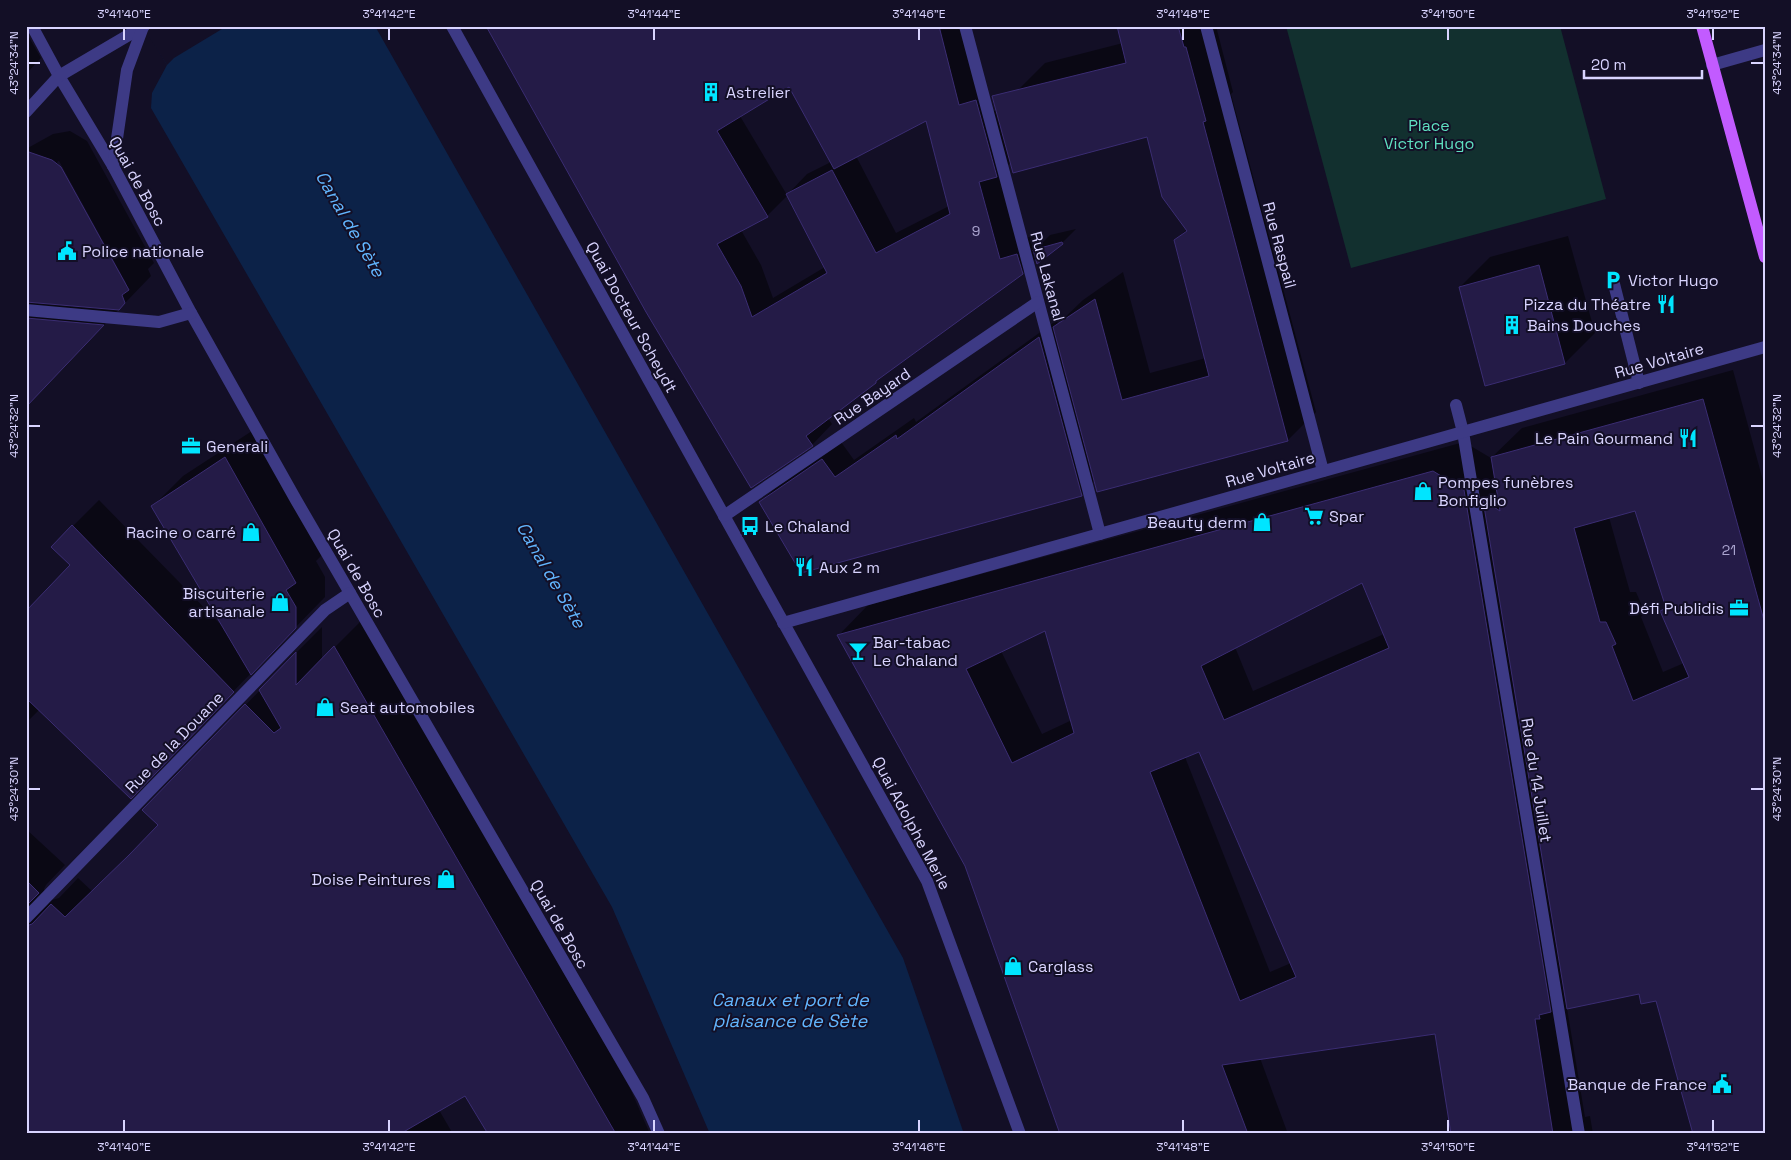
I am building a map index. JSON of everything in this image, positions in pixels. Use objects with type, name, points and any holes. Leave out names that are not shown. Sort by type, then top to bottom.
[{"type":"main road","points":[[1702,26],[1765,257]]},
{"type":"street","name":"Quai de Bosc","points":[[32,26],[59,76],[113,166],[191,313],[350,593],[638,1090],[659,1134]]},
{"type":"street","points":[[26,112],[59,76],[143,26]]},
{"type":"street","points":[[113,166],[127,70],[143,26]]},
{"type":"street","name":"Rue Lakanal","points":[[965,26],[1100,534]]},
{"type":"street","name":"Rue Raspail","points":[[1206,26],[1323,471]]},
{"type":"street","name":"Quai Docteur Scheydt","points":[[451,27],[783,623]]},
{"type":"street","points":[[1712,65],[1765,50]]},
{"type":"street","points":[[1613,280],[1639,383]]},
{"type":"street","name":"Rue Bayard","points":[[724,516],[1038,302]]},
{"type":"street","points":[[26,310],[159,322],[191,313]]},
{"type":"street","name":"Rue Voltaire","points":[[783,623],[1765,348]]},
{"type":"street","name":"Rue du 14 Juillet","points":[[1456,405],[1464,432],[1579,1134]]},
{"type":"street","name":"Rue de la Douane","points":[[26,918],[325,610],[350,593]]},
{"type":"street","name":"Quai Adolphe Merle","points":[[783,623],[927,881],[1020,1134]]},
{"type":"green space","name":"Place Victor Hugo","points":[[1286,26],[1560,26],[1606,199],[1351,268]]},
{"type":"water","name":"Canaux et port de plaisance de Sète","points":[[143,26],[375,26],[903,958],[964,1134],[710,1134],[612,907],[151,108],[152,93],[167,65]]},
{"type":"pier","points":[[142,26],[227,26],[174,58],[167,65]]},
{"type":"building","points":[[486,26],[939,26],[959,105],[976,100],[997,177],[979,182],[1000,259],[1017,254],[1023,274],[876,381],[876,383],[806,436],[813,446],[751,488],[646,312]],"holes":[[[789,87],[834,169],[926,121],[950,214],[876,253],[832,170],[786,194],[827,273],[752,317],[741,286],[717,244],[768,217],[717,131]]]},
{"type":"building","points":[[1117,26],[1178,26],[1184,47],[1186,47],[1206,121],[1203,122],[1288,441],[1097,492],[1053,327],[1095,299],[1122,400],[1209,376],[1174,240],[1187,231],[1162,197],[1147,137],[1013,173],[992,96],[1126,63]]},
{"type":"building","name":"Police nationale","points":[[26,151],[52,160],[61,167],[129,290],[122,295],[125,303],[119,310],[26,302]]},
{"type":"building","points":[[1062,242],[1063,244],[1037,264],[1033,250]]},
{"type":"building","name":"Bains Douches","points":[[1539,265],[1565,364],[1485,386],[1459,287]]},
{"type":"building","points":[[26,318],[104,325],[26,407]]},
{"type":"building","points":[[1039,337],[1082,496],[801,573],[759,502],[822,459],[835,477],[896,435],[897,439]]},
{"type":"building","points":[[1703,399],[1765,624],[1765,1134],[1693,1134],[1656,1001],[1641,1004],[1639,994],[1567,1009],[1483,500],[1500,511],[1491,457]],"holes":[[[1635,511],[1666,608],[1660,611],[1689,677],[1633,701],[1612,646],[1616,644],[1606,622],[1600,622],[1574,528]]]},
{"type":"building","points":[[225,457],[296,583],[286,590],[296,607],[296,628],[251,675],[151,506]]},
{"type":"building","points":[[1433,471],[1464,490],[1551,1012],[1539,1015],[1540,1019],[1535,1019],[1553,1134],[1451,1134],[1435,1034],[1222,1065],[1248,1134],[1060,1134],[965,866],[837,635]],"holes":[[[1362,583],[1389,648],[1224,720],[1201,666]],[[1045,631],[1074,733],[1012,763],[966,669]],[[1199,752],[1296,977],[1240,1001],[1150,772]]]},
{"type":"building","points":[[72,525],[234,692],[131,799],[26,698],[26,611],[70,565],[51,547]]},
{"type":"building","points":[[334,646],[616,1134],[488,1134],[465,1096],[400,1134],[26,1134],[26,926],[32,924],[51,904],[65,917],[129,855],[158,825],[142,810],[245,704],[274,733],[281,728],[259,690],[296,652],[296,685]]},
{"type":"building","points":[[26,880],[39,893],[26,906]]},
{"type":"place","name":"Astrelier","points":[[711,92]]},
{"type":"place","name":"Police nationale","points":[[67,251]]},
{"type":"place","name":"Victor Hugo","points":[[1613,280]]},
{"type":"place","name":"Pizza du Théatre","points":[[1666,304]]},
{"type":"place","name":"Bains Douches","points":[[1512,325]]},
{"type":"place","name":"Le Pain Gourmand","points":[[1688,438]]},
{"type":"place","name":"Generali","points":[[191,446]]},
{"type":"place","name":"Pompes funèbres Bonfiglio","points":[[1423,491]]},
{"type":"place","name":"Spar","points":[[1314,516]]},
{"type":"place","name":"Beauty derm","points":[[1262,522]]},
{"type":"place","name":"Le Chaland","points":[[750,526]]},
{"type":"place","name":"Racine o carré","points":[[251,532]]},
{"type":"place","name":"Aux 2 m","points":[[804,567]]},
{"type":"place","name":"Biscuiterie artisanale","points":[[280,602]]},
{"type":"place","name":"Défi Publidis","points":[[1739,608]]},
{"type":"place","name":"Bar-tabac Le Chaland","points":[[858,651]]},
{"type":"place","name":"Seat automobiles","points":[[325,707]]},
{"type":"place","name":"Doise Peintures","points":[[446,879]]},
{"type":"place","name":"Carglass","points":[[1013,966]]},
{"type":"place","name":"Banque de France","points":[[1722,1084]]},
{"type":"water label","name":"Canal de Sète","points":[[350,224]]},
{"type":"water label","name":"Canal de Sète","points":[[551,575]]}]
